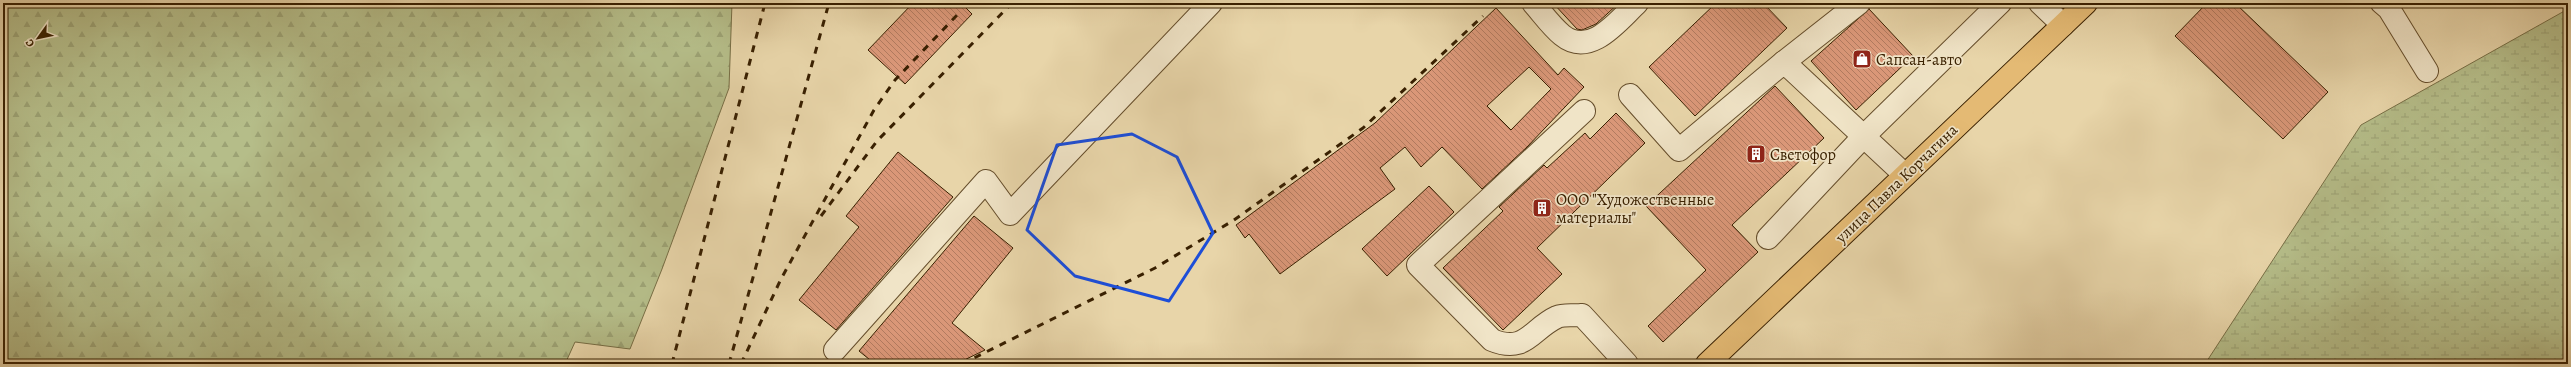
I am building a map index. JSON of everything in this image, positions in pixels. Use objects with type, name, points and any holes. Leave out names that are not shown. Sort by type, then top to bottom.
[{"type":"main road","name":"улица Павла Корчагина","points":[[1707,364],[2086,3]]},
{"type":"lane","points":[[835,350],[986,181],[1010,214],[1210,3]]},
{"type":"lane","points":[[1533,3],[1561,34],[1570,40],[1586,43],[1596,39],[1638,3]]},
{"type":"lane","points":[[1630,95],[1680,150],[1784,62],[1859,3]]},
{"type":"lane","points":[[1768,238],[1864,136],[2000,3]]},
{"type":"lane","points":[[2040,3],[2063,25]]},
{"type":"lane","points":[[2382,3],[2389,9],[2427,71]]},
{"type":"lane","points":[[1784,62],[1905,175]]},
{"type":"lane","points":[[1584,111],[1418,265],[1492,340],[1506,345],[1518,344],[1531,337],[1556,318],[1582,315],[1627,364]]},
{"type":"highlighted area","points":[[1132,134],[1177,157],[1213,233],[1169,301],[1075,276],[1027,230],[1057,145]]},
{"type":"green space","points":[[3,3],[732,3],[729,88],[662,269],[630,349],[575,342],[565,364],[3,364]]},
{"type":"green space","points":[[2568,9],[2568,364],[2205,364],[2361,125]]},
{"type":"building","points":[[913,3],[961,3],[972,14],[905,84],[868,50]]},
{"type":"building","points":[[1553,3],[1619,3],[1596,24],[1582,30],[1577,29]]},
{"type":"building","points":[[1716,3],[1763,3],[1787,28],[1695,116],[1649,67]]},
{"type":"building","points":[[2207,3],[2235,3],[2328,92],[2283,139],[2175,36]]},
{"type":"building","points":[[1496,8],[1558,75],[1564,68],[1584,87],[1527,147],[1482,189],[1442,147],[1421,167],[1405,147],[1380,168],[1395,189],[1280,274],[1249,234],[1245,238],[1236,225],[1375,123]],"holes":[[[1529,67],[1551,89],[1511,130],[1487,106]]]},
{"type":"building","name":"Сапсан-авто","points":[[1869,9],[1913,56],[1856,110],[1811,61]]},
{"type":"building","points":[[1775,86],[1824,138],[1732,225],[1758,252],[1663,342],[1648,326],[1706,270],[1646,206]]},
{"type":"building","name":"ООО \"Художественные материалы\"","points":[[1616,113],[1645,143],[1537,248],[1562,274],[1503,330],[1443,268],[1503,211],[1499,207],[1544,165],[1547,168],[1585,133],[1590,139]]},
{"type":"building","points":[[898,152],[953,197],[836,330],[799,300],[859,227],[846,216]]},
{"type":"building","points":[[1429,186],[1454,212],[1387,276],[1362,249]]},
{"type":"building","points":[[974,216],[1013,248],[952,323],[985,350],[956,364],[875,364],[859,351]]},
{"type":"railway","points":[[672,364],[765,3]]},
{"type":"railway","points":[[729,364],[829,3]]},
{"type":"railway","points":[[821,216],[877,141],[1012,3]]},
{"type":"railway","points":[[741,364],[781,279],[874,110],[895,80],[959,13]]},
{"type":"railway","points":[[962,364],[1155,268],[1234,220],[1363,128],[1483,16]]},
{"type":"place","name":"Сапсан-авто","points":[[1862,59]]},
{"type":"place","name":"Светофор","points":[[1756,154]]},
{"type":"place","name":"ООО \"Художественные материалы\"","points":[[1542,208]]}]
